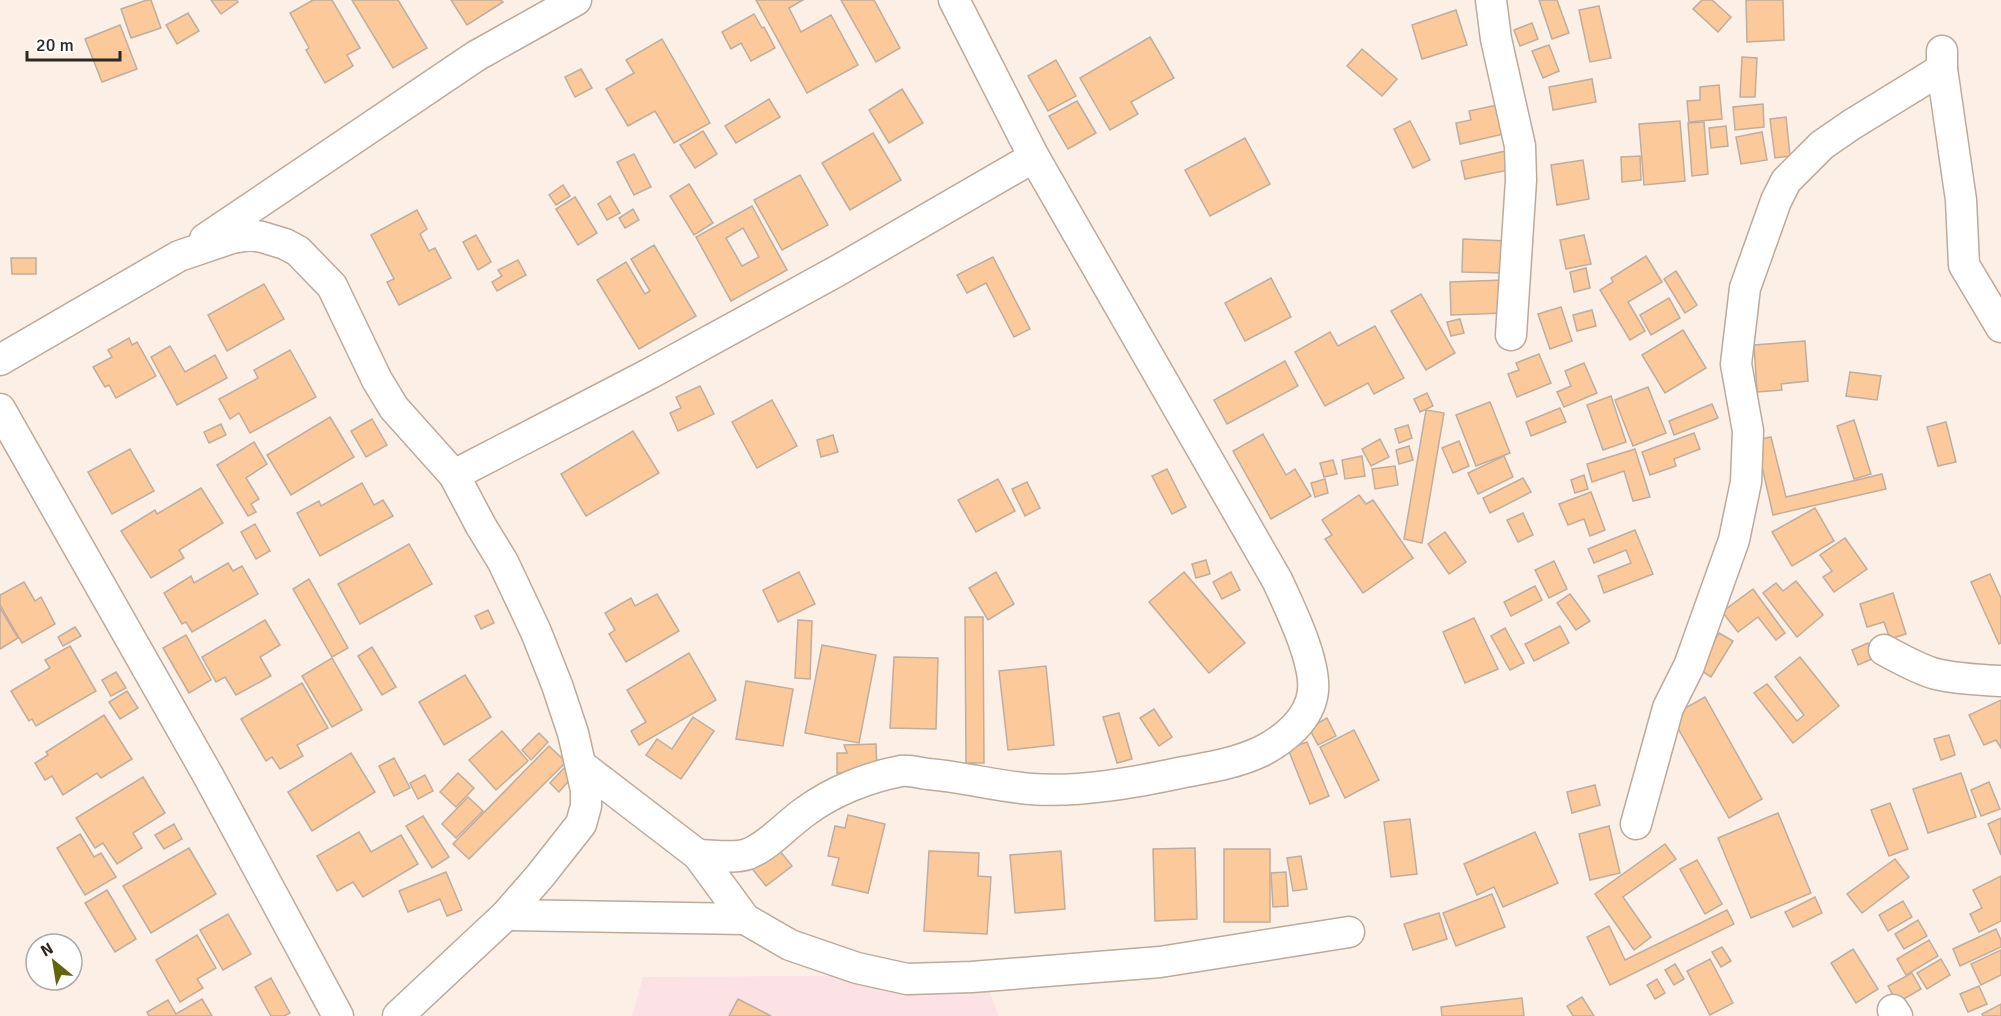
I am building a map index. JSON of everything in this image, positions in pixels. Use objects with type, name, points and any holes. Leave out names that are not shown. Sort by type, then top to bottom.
[{"type":"street","points":[[698,855],[739,856],[747,854],[764,845],[807,810],[840,791],[903,771],[1035,789],[1060,789],[1130,782],[1223,765],[1245,758],[1279,741],[1303,718],[1313,693],[1312,676],[1301,637],[1277,580],[1034,157],[954,0]]},
{"type":"street","points":[[1491,0],[1496,39],[1520,146],[1521,180],[1511,335]]},
{"type":"street","points":[[2,352],[179,256],[476,56],[569,2]]},
{"type":"street","points":[[1636,824],[1668,708],[1689,666],[1723,574],[1736,531],[1746,482],[1748,431],[1736,364],[1745,288],[1776,201],[1786,181],[1822,145],[1942,60],[1961,201],[1964,265],[2001,327]]},
{"type":"street","points":[[454,475],[649,374],[817,282],[1034,157]]},
{"type":"street","points":[[179,256],[232,237],[251,235],[285,244],[298,251],[332,286],[377,380],[394,408],[454,475],[503,562],[527,611],[557,684],[582,766],[586,806],[581,824],[506,915],[398,1016]]},
{"type":"street","points":[[0,409],[209,777],[338,1016]]},
{"type":"street","points":[[1884,650],[1935,674],[2001,681]]},
{"type":"street","points":[[582,766],[698,855],[745,919],[789,945],[857,968],[907,979],[972,977],[1160,962],[1349,932]]},
{"type":"street","points":[[506,915],[745,919]]},
{"type":"shaded area","points":[[983,975],[999,1016],[632,1016],[643,977]]},
{"type":"building","points":[[151,0],[161,28],[131,38],[121,9]]},
{"type":"building","points":[[211,0],[237,0],[238,2],[221,14]]},
{"type":"building","points":[[313,0],[332,0],[360,48],[347,55],[353,66],[325,83],[306,50],[309,48],[290,13]]},
{"type":"building","points":[[352,0],[398,0],[427,48],[393,68]]},
{"type":"building","points":[[451,0],[501,0],[503,2],[467,25]]},
{"type":"building","points":[[756,0],[803,0],[789,8],[801,32],[831,15],[858,65],[807,93]]},
{"type":"building","points":[[841,0],[874,0],[900,48],[876,62]]},
{"type":"building","points":[[1539,0],[1557,0],[1569,33],[1552,39]]},
{"type":"building","points":[[1702,0],[1712,0],[1731,17],[1718,32],[1693,9]]},
{"type":"building","points":[[1746,0],[1783,0],[1784,40],[1747,42]]},
{"type":"building","points":[[1599,6],[1611,58],[1590,62],[1579,10]]},
{"type":"building","points":[[1456,10],[1467,45],[1422,59],[1412,25]]},
{"type":"building","points":[[188,13],[199,31],[177,44],[166,25]]},
{"type":"building","points":[[754,14],[775,48],[751,61],[741,43],[731,49],[722,32]]},
{"type":"building","points":[[1532,23],[1538,39],[1520,46],[1514,30]]},
{"type":"building","points":[[120,25],[137,69],[102,82],[85,39]]},
{"type":"building","points":[[1150,37],[1174,78],[1131,102],[1138,114],[1110,130],[1080,78]]},
{"type":"building","points":[[662,39],[710,123],[674,143],[655,111],[628,126],[606,89],[634,73],[626,60]]},
{"type":"building","points":[[1549,45],[1559,71],[1543,78],[1532,51]]},
{"type":"building","points":[[1362,49],[1397,79],[1382,96],[1347,66]]},
{"type":"building","points":[[1742,57],[1757,58],[1755,97],[1740,97]]},
{"type":"building","points":[[1056,60],[1076,96],[1048,111],[1028,76]]},
{"type":"building","points":[[581,69],[592,88],[575,97],[565,77]]},
{"type":"building","points":[[1592,79],[1596,102],[1553,110],[1549,87]]},
{"type":"building","points":[[1719,85],[1722,119],[1689,122],[1687,101],[1700,100],[1700,87]]},
{"type":"building","points":[[902,89],[923,123],[889,143],[869,110]]},
{"type":"building","points":[[769,99],[780,117],[736,143],[725,126]]},
{"type":"building","points":[[1077,101],[1096,133],[1068,149],[1049,116]]},
{"type":"building","points":[[1502,104],[1508,133],[1460,144],[1456,123],[1471,120],[1469,111]]},
{"type":"building","points":[[1763,104],[1764,127],[1735,130],[1733,107]]},
{"type":"building","points":[[1786,117],[1790,156],[1775,158],[1770,119]]},
{"type":"building","points":[[1410,121],[1430,160],[1413,168],[1394,129]]},
{"type":"building","points":[[1680,121],[1685,181],[1644,185],[1639,124]]},
{"type":"building","points":[[1704,122],[1708,174],[1692,176],[1688,123]]},
{"type":"building","points":[[1726,126],[1728,146],[1711,148],[1709,128]]},
{"type":"building","points":[[703,131],[717,154],[695,168],[680,145]]},
{"type":"building","points":[[1762,132],[1767,160],[1741,164],[1736,137]]},
{"type":"building","points":[[873,133],[901,180],[850,210],[822,163]]},
{"type":"building","points":[[1245,138],[1270,184],[1210,216],[1185,170]]},
{"type":"building","points":[[1510,150],[1513,169],[1465,179],[1461,161]]},
{"type":"building","points":[[634,154],[651,187],[634,195],[617,162]]},
{"type":"building","points":[[1640,156],[1641,180],[1622,182],[1621,157]]},
{"type":"building","points":[[1583,160],[1589,199],[1557,205],[1551,165]]},
{"type":"building","points":[[800,175],[828,225],[782,250],[754,200]]},
{"type":"building","points":[[689,184],[713,223],[694,235],[670,196]]},
{"type":"building","points":[[563,185],[570,196],[556,205],[549,195]]},
{"type":"building","points":[[610,196],[620,213],[607,220],[598,204]]},
{"type":"building","points":[[575,197],[597,233],[578,245],[556,209]]},
{"type":"building","points":[[752,206],[787,270],[731,301],[696,237]],"holes":[[[743,228],[759,257],[742,266],[726,238]]]},
{"type":"building","points":[[633,209],[639,220],[625,228],[619,218]]},
{"type":"building","points":[[417,210],[427,229],[420,234],[429,251],[435,248],[451,278],[399,305],[387,282],[394,279],[371,235]]},
{"type":"building","points":[[476,235],[491,262],[478,270],[463,242]]},
{"type":"building","points":[[1584,235],[1591,264],[1566,269],[1560,240]]},
{"type":"building","points":[[1463,239],[1507,241],[1505,273],[1462,272]]},
{"type":"building","points":[[654,245],[696,316],[639,349],[597,280],[626,262],[645,294],[650,291],[631,259]]},
{"type":"building","points":[[1646,256],[1662,282],[1628,302],[1645,331],[1630,340],[1600,290],[1613,282],[1611,278]]},
{"type":"building","points":[[993,257],[1030,329],[1014,337],[986,283],[967,293],[957,275]]},
{"type":"building","points":[[11,258],[36,258],[36,274],[12,274]]},
{"type":"building","points":[[518,260],[526,275],[497,291],[492,282],[502,276],[498,270]]},
{"type":"building","points":[[1586,268],[1590,288],[1574,292],[1570,272]]},
{"type":"building","points":[[1676,271],[1697,305],[1685,313],[1664,279]]},
{"type":"building","points":[[1271,278],[1291,317],[1245,341],[1225,303]]},
{"type":"building","points":[[1503,280],[1503,313],[1451,315],[1450,282]]},
{"type":"building","points":[[264,284],[284,319],[227,351],[208,315]]},
{"type":"building","points":[[1421,294],[1455,353],[1426,370],[1391,311]]},
{"type":"building","points":[[1669,298],[1680,318],[1651,335],[1640,315]]},
{"type":"building","points":[[1561,307],[1572,341],[1550,349],[1538,314]]},
{"type":"building","points":[[1592,310],[1596,326],[1577,331],[1573,315]]},
{"type":"building","points":[[1460,319],[1464,333],[1451,336],[1447,322]]},
{"type":"building","points":[[1375,326],[1404,378],[1374,394],[1368,383],[1325,406],[1295,352],[1330,332],[1338,346]]},
{"type":"building","points":[[1683,330],[1706,368],[1665,393],[1642,355]]},
{"type":"building","points":[[129,338],[132,345],[137,342],[156,376],[116,398],[109,385],[105,387],[93,367],[112,357],[108,350]]},
{"type":"building","points":[[1805,341],[1808,381],[1781,384],[1782,390],[1757,392],[1754,345]]},
{"type":"building","points":[[170,346],[185,372],[215,355],[227,378],[177,405],[151,357]]},
{"type":"building","points":[[290,350],[316,397],[250,433],[239,413],[230,419],[219,399],[258,378],[254,370]]},
{"type":"building","points":[[1539,354],[1551,383],[1517,397],[1508,374],[1519,370],[1516,363]]},
{"type":"building","points":[[1285,361],[1298,386],[1227,424],[1214,400]]},
{"type":"building","points":[[1584,363],[1597,393],[1564,407],[1557,392],[1571,386],[1565,371]]},
{"type":"building","points":[[1850,372],[1881,376],[1877,400],[1846,396]]},
{"type":"building","points":[[700,386],[714,414],[678,431],[670,413],[681,408],[676,397]]},
{"type":"building","points":[[1648,387],[1666,433],[1633,446],[1615,400]]},
{"type":"building","points":[[1427,393],[1433,406],[1420,412],[1414,399]]},
{"type":"building","points":[[1611,396],[1626,442],[1603,450],[1587,405]]},
{"type":"building","points":[[772,400],[797,446],[757,468],[732,422]]},
{"type":"building","points":[[1490,402],[1510,453],[1476,466],[1456,415]]},
{"type":"building","points":[[1712,404],[1718,418],[1674,435],[1669,421]]},
{"type":"building","points":[[1560,408],[1566,422],[1531,436],[1526,422]]},
{"type":"building","points":[[1426,410],[1444,413],[1422,543],[1404,539]]},
{"type":"building","points":[[330,417],[354,457],[291,495],[267,455]]},
{"type":"building","points":[[372,419],[387,445],[366,457],[351,431]]},
{"type":"building","points":[[1854,420],[1871,474],[1854,479],[1837,426]]},
{"type":"building","points":[[1946,422],[1956,462],[1938,466],[1927,427]]},
{"type":"building","points":[[221,424],[226,435],[209,443],[204,432]]},
{"type":"building","points":[[1408,425],[1412,438],[1399,443],[1395,429]]},
{"type":"building","points":[[633,431],[659,473],[586,516],[561,474]]},
{"type":"building","points":[[1694,433],[1700,449],[1674,459],[1676,466],[1650,475],[1642,452]]},
{"type":"building","points":[[1263,434],[1286,475],[1295,469],[1311,496],[1271,519],[1233,451]]},
{"type":"building","points":[[833,435],[838,452],[821,457],[817,440]]},
{"type":"building","points":[[1771,437],[1786,497],[1882,474],[1886,489],[1773,515],[1756,440]]},
{"type":"building","points":[[1380,439],[1389,457],[1371,466],[1362,449]]},
{"type":"building","points":[[1459,441],[1469,466],[1453,473],[1442,448]]},
{"type":"building","points":[[254,442],[267,464],[246,478],[259,499],[251,504],[256,512],[248,516],[217,465]]},
{"type":"building","points":[[1409,446],[1413,460],[1399,464],[1396,450]]},
{"type":"building","points":[[130,449],[154,491],[112,514],[88,472]]},
{"type":"building","points":[[1635,449],[1650,497],[1633,501],[1624,471],[1592,482],[1587,464]]},
{"type":"building","points":[[1362,456],[1365,476],[1345,479],[1342,460]]},
{"type":"building","points":[[1504,456],[1513,477],[1478,494],[1468,473]]},
{"type":"building","points":[[1333,460],[1337,474],[1324,477],[1320,463]]},
{"type":"building","points":[[1395,466],[1398,485],[1375,489],[1372,469]]},
{"type":"building","points":[[1167,469],[1186,507],[1172,514],[1152,476]]},
{"type":"building","points":[[1584,475],[1588,489],[1575,493],[1571,480]]},
{"type":"building","points":[[1523,478],[1531,492],[1490,513],[1483,498]]},
{"type":"building","points":[[998,479],[1015,511],[976,532],[958,500]]},
{"type":"building","points":[[1325,479],[1328,493],[1315,497],[1311,483]]},
{"type":"building","points":[[1027,482],[1040,508],[1025,516],[1012,489]]},
{"type":"building","points":[[362,483],[374,505],[383,500],[393,516],[320,556],[297,513],[319,501],[321,506]]},
{"type":"building","points":[[201,488],[223,523],[179,550],[184,558],[151,578],[121,531],[155,510],[157,514]]},
{"type":"building","points":[[1591,492],[1605,530],[1590,536],[1584,519],[1568,525],[1559,504]]},
{"type":"building","points":[[1359,495],[1366,504],[1373,500],[1413,558],[1363,593],[1325,539],[1332,535],[1322,520]]},
{"type":"building","points":[[1815,508],[1834,541],[1792,566],[1772,532]]},
{"type":"building","points":[[1523,513],[1533,535],[1518,542],[1507,520]]},
{"type":"building","points":[[255,524],[270,551],[256,559],[241,532]]},
{"type":"building","points":[[1635,530],[1653,574],[1604,593],[1598,576],[1631,563],[1626,550],[1594,563],[1588,549]]},
{"type":"building","points":[[1445,532],[1466,562],[1449,574],[1428,544]]},
{"type":"building","points":[[1845,538],[1867,569],[1834,592],[1823,577],[1832,571],[1820,555]]},
{"type":"building","points":[[409,544],[432,584],[360,624],[338,584]]},
{"type":"building","points":[[1206,560],[1210,574],[1196,578],[1192,564]]},
{"type":"building","points":[[1554,561],[1567,589],[1549,598],[1535,570]]},
{"type":"building","points":[[228,563],[233,571],[242,566],[258,594],[192,632],[186,622],[182,624],[164,593],[191,576],[194,583]]},
{"type":"building","points":[[799,572],[815,604],[778,622],[763,590]]},
{"type":"building","points":[[996,572],[1014,604],[988,620],[969,588]]},
{"type":"building","points":[[1184,572],[1245,643],[1209,673],[1149,602]]},
{"type":"building","points":[[1231,572],[1240,590],[1222,599],[1213,582]]},
{"type":"building","points":[[1990,574],[2001,598],[2001,643],[1999,644],[1971,582]]},
{"type":"building","points":[[309,579],[348,648],[332,657],[293,589]]},
{"type":"building","points":[[1796,581],[1823,615],[1797,637],[1763,593],[1776,583],[1783,591]]},
{"type":"building","points":[[24,582],[35,601],[41,597],[55,624],[22,643],[0,605],[0,595]]},
{"type":"building","points":[[1535,586],[1542,600],[1511,616],[1504,602]]},
{"type":"building","points":[[1753,589],[1785,633],[1776,640],[1758,617],[1738,632],[1722,612]]},
{"type":"building","points":[[1893,593],[1906,634],[1890,639],[1884,622],[1867,627],[1860,604]]},
{"type":"building","points":[[657,594],[679,631],[626,662],[609,634],[615,630],[605,613],[631,598],[635,606]]},
{"type":"building","points":[[1570,594],[1590,621],[1576,630],[1557,603]]},
{"type":"building","points":[[0,608],[18,638],[0,649]]},
{"type":"building","points":[[488,610],[494,623],[481,629],[475,616]]},
{"type":"building","points":[[965,617],[983,617],[984,763],[966,763]]},
{"type":"building","points":[[1474,618],[1498,669],[1465,683],[1443,632]]},
{"type":"building","points":[[265,620],[280,645],[260,657],[271,676],[236,695],[225,677],[216,682],[202,657]]},
{"type":"building","points":[[798,620],[812,621],[810,679],[795,678]]},
{"type":"building","points":[[1560,626],[1569,643],[1534,661],[1525,644]]},
{"type":"building","points":[[75,627],[81,636],[63,646],[58,637]]},
{"type":"building","points":[[1505,628],[1524,663],[1510,670],[1491,636]]},
{"type":"building","points":[[1719,633],[1733,641],[1711,677],[1697,668]]},
{"type":"building","points":[[186,635],[211,680],[189,693],[163,648]]},
{"type":"building","points":[[1868,643],[1874,658],[1858,665],[1852,650]]},
{"type":"building","points":[[822,645],[876,655],[859,743],[805,733]]},
{"type":"building","points":[[70,646],[96,691],[36,726],[32,719],[29,721],[11,691],[50,668],[45,660]]},
{"type":"building","points":[[372,647],[396,687],[382,695],[358,656]]},
{"type":"building","points":[[689,653],[716,700],[639,745],[631,731],[646,722],[627,690]]},
{"type":"building","points":[[894,657],[938,658],[936,729],[890,728]]},
{"type":"building","points":[[1800,657],[1839,706],[1793,743],[1754,693],[1767,684],[1797,721],[1804,715],[1775,677]]},
{"type":"building","points":[[332,658],[362,710],[332,727],[302,676]]},
{"type":"building","points":[[1046,666],[1054,745],[1008,750],[999,671]]},
{"type":"building","points":[[116,672],[126,688],[111,696],[102,680]]},
{"type":"building","points":[[465,675],[491,717],[444,745],[419,702]]},
{"type":"building","points":[[746,681],[793,689],[783,746],[736,739]]},
{"type":"building","points":[[302,683],[328,728],[297,745],[303,756],[280,769],[272,757],[266,761],[241,719]]},
{"type":"building","points":[[127,691],[138,708],[120,719],[109,702]]},
{"type":"building","points":[[1705,697],[1762,799],[1729,818],[1671,716]]},
{"type":"building","points":[[2001,700],[2001,748],[1996,740],[1984,745],[1969,715]]},
{"type":"building","points":[[1154,709],[1172,737],[1159,746],[1140,718]]},
{"type":"building","points":[[1119,713],[1132,759],[1117,763],[1103,717]]},
{"type":"building","points":[[104,715],[132,759],[101,778],[97,773],[63,795],[52,776],[45,780],[35,763],[48,755],[46,752]]},
{"type":"building","points":[[693,717],[714,731],[681,779],[646,755],[657,739],[672,749]]},
{"type":"building","points":[[1327,718],[1336,736],[1318,745],[1309,728]]},
{"type":"building","points":[[1354,730],[1379,780],[1345,798],[1320,747]]},
{"type":"building","points":[[502,731],[528,761],[496,790],[469,760]]},
{"type":"building","points":[[539,733],[548,742],[531,760],[522,750]]},
{"type":"building","points":[[1949,735],[1955,755],[1941,760],[1934,739]]},
{"type":"building","points":[[1307,742],[1329,796],[1310,804],[1288,749]]},
{"type":"building","points":[[876,744],[877,772],[837,773],[837,753],[847,753],[844,745]]},
{"type":"building","points":[[549,746],[566,762],[469,859],[453,844]]},
{"type":"building","points":[[351,753],[375,792],[312,831],[288,792]]},
{"type":"building","points":[[394,758],[410,788],[394,796],[379,766]]},
{"type":"building","points":[[565,767],[574,775],[559,792],[550,783]]},
{"type":"building","points":[[458,773],[474,788],[456,807],[440,792]]},
{"type":"building","points":[[1961,773],[1976,817],[1928,833],[1913,789]]},
{"type":"building","points":[[425,775],[433,791],[418,799],[410,783]]},
{"type":"building","points":[[143,777],[165,813],[133,833],[142,848],[117,864],[103,843],[95,848],[76,818]]},
{"type":"building","points":[[1989,782],[2000,809],[1981,816],[1971,790]]},
{"type":"building","points":[[1595,785],[1600,805],[1572,813],[1567,792]]},
{"type":"building","points":[[468,797],[483,811],[456,838],[442,824]]},
{"type":"building","points":[[1890,803],[1908,849],[1889,856],[1871,810]]},
{"type":"building","points":[[1778,813],[1811,893],[1751,918],[1718,838]]},
{"type":"building","points":[[848,815],[885,824],[868,893],[832,885],[839,858],[828,856],[835,826],[845,828]]},
{"type":"building","points":[[423,816],[449,857],[432,868],[406,826]]},
{"type":"building","points":[[2001,818],[2001,855],[1988,824]]},
{"type":"building","points":[[1410,819],[1417,874],[1391,877],[1384,822]]},
{"type":"building","points":[[174,824],[182,839],[164,849],[155,835]]},
{"type":"building","points":[[1609,826],[1620,873],[1590,880],[1579,834]]},
{"type":"building","points":[[359,832],[371,852],[401,835],[418,864],[363,897],[353,882],[337,891],[317,856]]},
{"type":"building","points":[[1535,832],[1558,883],[1503,907],[1494,887],[1477,895],[1464,864]]},
{"type":"building","points":[[80,834],[94,857],[101,853],[116,877],[85,895],[57,848]]},
{"type":"building","points":[[1665,844],[1676,859],[1623,897],[1651,937],[1634,950],[1595,894]]},
{"type":"building","points":[[776,846],[792,866],[766,886],[750,866]]},
{"type":"building","points":[[189,848],[216,894],[151,933],[123,886]]},
{"type":"building","points":[[1195,848],[1197,919],[1155,921],[1153,849]]},
{"type":"building","points":[[1224,849],[1270,849],[1270,922],[1224,922]]},
{"type":"building","points":[[929,851],[979,853],[978,876],[991,877],[987,934],[924,931]]},
{"type":"building","points":[[1061,851],[1065,909],[1015,913],[1010,855]]},
{"type":"building","points":[[1301,856],[1307,889],[1293,891],[1287,858]]},
{"type":"building","points":[[1895,859],[1909,877],[1862,913],[1847,894]]},
{"type":"building","points":[[1697,860],[1722,904],[1705,914],[1680,869]]},
{"type":"building","points":[[446,872],[462,910],[447,916],[440,899],[408,912],[399,891]]},
{"type":"building","points":[[1286,872],[1288,906],[1273,907],[1271,873]]},
{"type":"building","points":[[2001,876],[2001,921],[1979,932],[1970,914],[1982,908],[1973,890]]},
{"type":"building","points":[[107,890],[136,939],[115,952],[85,903]]},
{"type":"building","points":[[1492,894],[1505,927],[1456,946],[1443,913]]},
{"type":"building","points":[[1815,897],[1822,913],[1793,927],[1785,912]]},
{"type":"building","points":[[1903,901],[1912,917],[1888,931],[1879,915]]},
{"type":"building","points":[[1727,910],[1734,924],[1610,985],[1587,937],[1609,926],[1625,960]]},
{"type":"building","points":[[1439,913],[1447,939],[1413,950],[1404,924]]},
{"type":"building","points":[[228,914],[251,954],[223,970],[200,930]]},
{"type":"building","points":[[1918,920],[1927,936],[1904,949],[1895,934]]},
{"type":"building","points":[[1996,929],[2001,940],[2001,947],[1960,966],[1953,949]]},
{"type":"building","points":[[197,935],[216,968],[197,979],[203,988],[180,1002],[156,960]]},
{"type":"building","points":[[1929,940],[1938,956],[1906,975],[1897,959]]},
{"type":"building","points":[[1722,947],[1731,961],[1721,967],[1712,952]]},
{"type":"building","points":[[1853,949],[1878,989],[1856,1003],[1831,963]]},
{"type":"building","points":[[2001,950],[2001,975],[1981,985],[1971,964]]},
{"type":"building","points":[[1710,959],[1733,1003],[1710,1015],[1687,971]]},
{"type":"building","points":[[1941,959],[1950,975],[1927,989],[1917,973]]},
{"type":"building","points":[[1675,964],[1684,979],[1674,985],[1665,970]]},
{"type":"building","points":[[1912,973],[1921,989],[1897,1003],[1888,986]]},
{"type":"building","points":[[271,978],[290,1013],[284,1016],[271,1016],[255,987]]},
{"type":"building","points":[[1657,979],[1665,993],[1655,999],[1647,985]]},
{"type":"building","points":[[1979,986],[1987,1004],[1968,1012],[1960,994]]},
{"type":"building","points":[[1582,997],[1594,1016],[1573,1016],[1567,1006]]},
{"type":"building","points":[[1522,998],[1524,1016],[1442,1016],[1441,1007]]},
{"type":"building","points":[[202,999],[212,1016],[149,1016],[147,1012],[168,1000],[176,1014]]},
{"type":"building","points":[[738,999],[771,1016],[729,1016]]},
{"type":"building","points":[[2001,1004],[2001,1016],[1983,1016],[1982,1014]]}]
